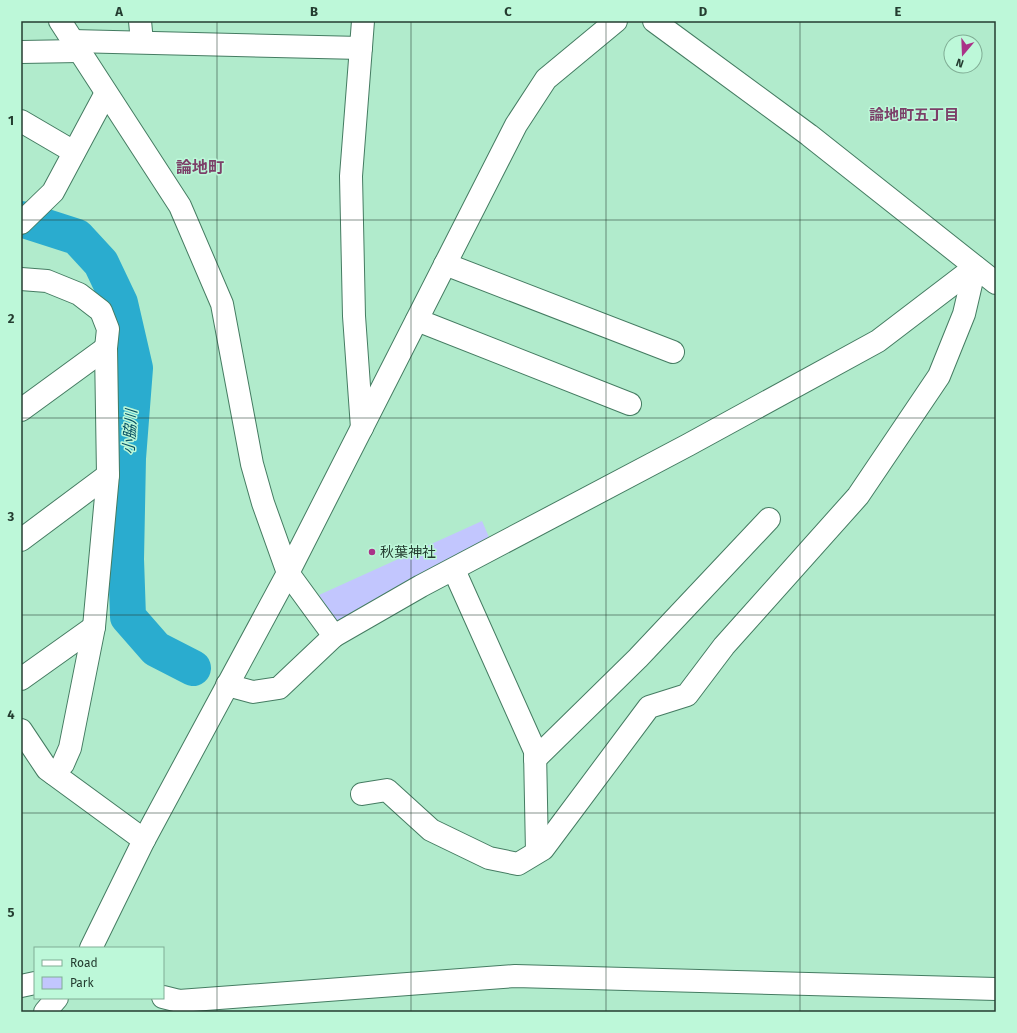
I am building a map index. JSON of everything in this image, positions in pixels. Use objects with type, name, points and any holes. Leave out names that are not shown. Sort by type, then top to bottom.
[{"type":"street","points":[[60,21],[180,206],[222,304],[252,464],[263,503],[288,573],[334,636]]},
{"type":"street","points":[[362,428],[354,316],[351,176],[363,21]]},
{"type":"street","points":[[90,947],[144,840],[288,573],[516,125],[546,79],[616,21]]},
{"type":"street","points":[[654,21],[809,135],[996,283]]},
{"type":"street","points":[[21,52],[75,46],[141,32],[361,48]]},
{"type":"street","points":[[21,223],[53,192],[106,93]]},
{"type":"street","points":[[21,121],[74,152]]},
{"type":"street","points":[[445,264],[674,352]]},
{"type":"street","points":[[227,685],[253,692],[279,688],[334,636],[878,341],[975,267]]},
{"type":"street","points":[[362,794],[388,790],[431,830],[488,858],[518,864],[543,848],[649,707],[687,695],[724,646],[858,496],[939,376],[964,314],[975,267]]},
{"type":"street","points":[[21,279],[47,281],[79,294],[101,311],[108,329],[106,348],[108,475],[94,628],[70,748],[62,764],[54,774]]},
{"type":"street","points":[[417,320],[630,404]]},
{"type":"street","points":[[21,410],[106,348]]},
{"type":"street","points":[[21,540],[108,475]]},
{"type":"street","points":[[535,759],[638,658],[769,519]]},
{"type":"street","points":[[454,570],[535,751],[537,852]]},
{"type":"street","points":[[21,679],[94,628]]},
{"type":"street","points":[[21,730],[47,769],[144,840]]},
{"type":"street","points":[[164,997],[179,1001],[515,976],[996,989]]},
{"type":"street","points":[[21,986],[34,983]]},
{"type":"street","points":[[45,1012],[56,999]]},
{"type":"green space","points":[[482,521],[492,544],[340,626],[319,595]]},
{"type":"waterway","name":"小脇川","points":[[21,219],[77,237],[101,263],[120,303],[135,368],[128,458],[126,559],[128,617],[156,649],[193,668]]},
{"type":"place","name":"秋葉神社","points":[[372,552]]},
{"type":"district","name":"論地町五丁目","points":[[914,115]]},
{"type":"district","name":"論地町","points":[[200,167]]}]
